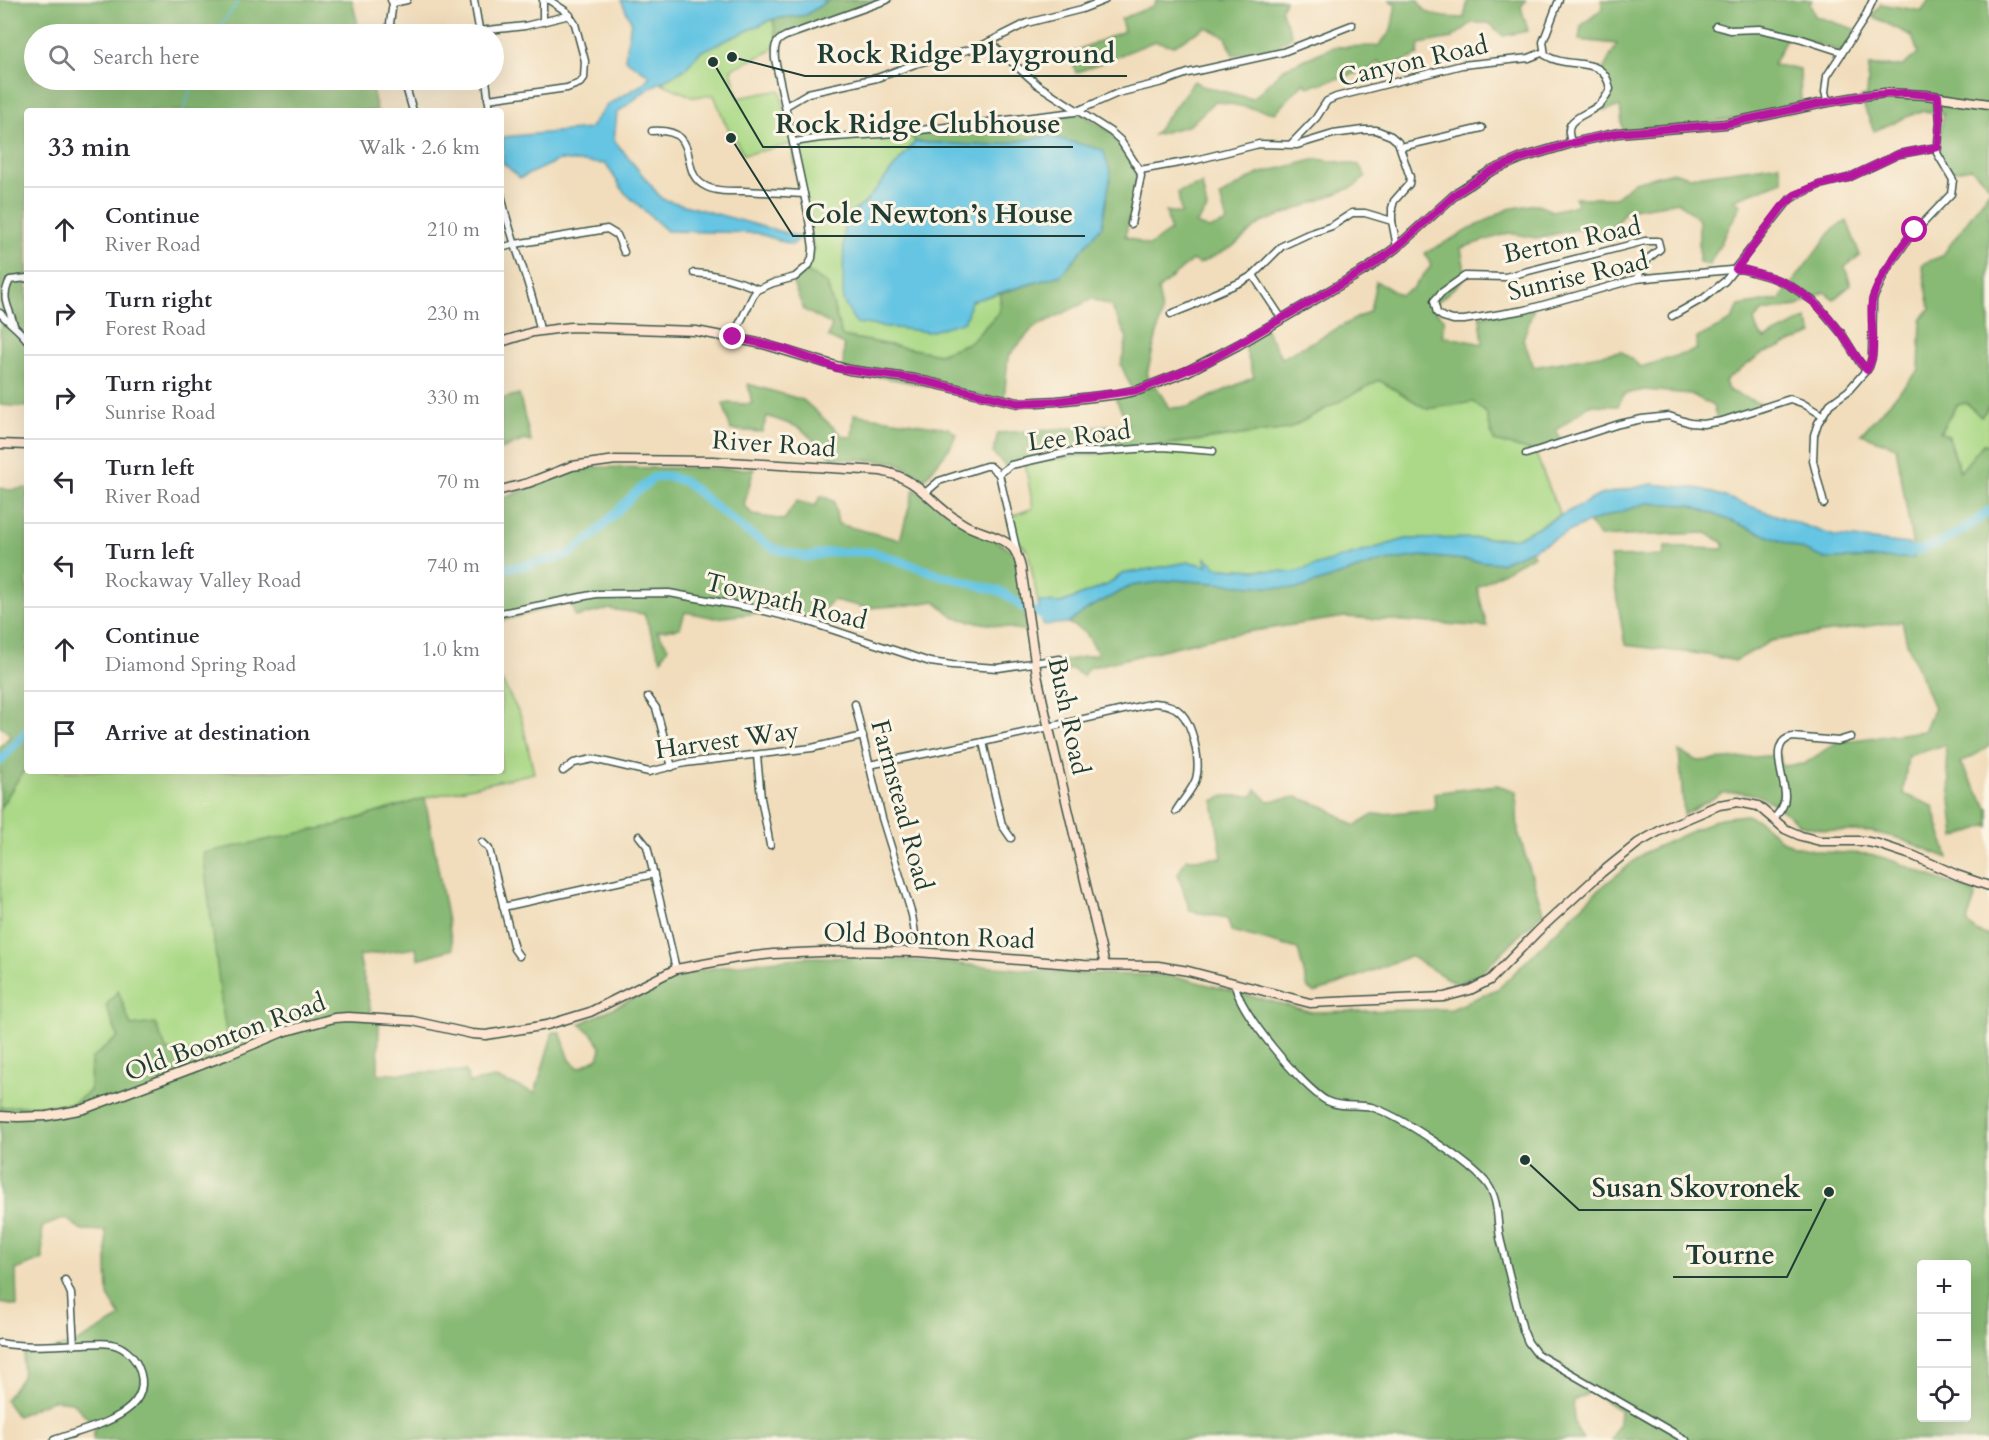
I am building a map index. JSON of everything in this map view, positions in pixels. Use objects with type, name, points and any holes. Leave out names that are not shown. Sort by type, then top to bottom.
[{"type":"street","points":[[390,24],[392,1],[407,0]]},
{"type":"street","points":[[474,0],[478,24]]},
{"type":"street","points":[[543,0],[543,22]]},
{"type":"street","points":[[488,99],[575,86],[584,78],[585,61],[576,24],[570,15],[549,0]]},
{"type":"street","points":[[733,337],[758,290],[795,277],[809,265],[813,248],[794,142],[775,59],[775,46],[778,40],[786,36],[887,0]]},
{"type":"street","points":[[786,106],[808,93],[877,78],[922,62],[979,47],[1027,23],[1082,9],[1105,0]]},
{"type":"street","points":[[1559,0],[1542,42],[1545,54],[1570,64],[1595,66],[1609,80],[1610,89],[1600,105],[1574,119],[1568,136],[1572,143]]},
{"type":"street","points":[[1828,102],[1827,76],[1864,19],[1873,0]]},
{"type":"street","points":[[504,29],[570,15]]},
{"type":"street","points":[[794,142],[896,133],[1078,111],[1119,93],[1188,73],[1283,52],[1352,25]]},
{"type":"street","points":[[1716,26],[1734,31],[1760,29],[1799,38],[1842,52]]},
{"type":"street","points":[[989,42],[1038,85],[1101,124],[1120,140],[1140,170],[1140,182],[1131,224]]},
{"type":"street","name":"Canyon Road","points":[[1291,144],[1316,118],[1328,101],[1336,97],[1462,64],[1529,58],[1545,54]]},
{"type":"street","points":[[407,90],[412,108]]},
{"type":"street","points":[[487,90],[488,108]]},
{"type":"street","points":[[504,341],[540,330],[571,327],[696,331],[784,349],[837,368],[915,379],[1005,400],[1034,403],[1139,390],[1209,361],[1370,267],[1397,247],[1458,192],[1491,171],[1522,158],[1572,143],[1629,131],[1725,124],[1828,102],[1886,93],[1938,96],[1989,104]]},
{"type":"street","points":[[1824,504],[1813,462],[1814,435],[1822,415],[1830,404],[1848,392],[1867,370],[1872,357],[1872,309],[1876,291],[1908,238],[1951,194],[1953,180],[1937,153],[1940,122],[1938,96]]},
{"type":"street","points":[[1401,147],[1482,128]]},
{"type":"street","points":[[652,131],[667,130],[682,139],[695,177],[706,187],[724,191],[804,194]]},
{"type":"street","points":[[1140,170],[1196,160],[1258,144],[1305,143],[1333,134],[1376,130],[1391,136],[1401,147],[1410,177],[1409,184],[1394,201],[1392,208],[1397,247]]},
{"type":"street","points":[[1672,316],[1704,298],[1721,284],[1730,281],[1732,270],[1782,207],[1795,195],[1819,185],[1848,178],[1899,154],[1938,147]]},
{"type":"street","points":[[504,205],[540,330]]},
{"type":"street","points":[[1171,314],[1230,288],[1253,275],[1282,246],[1332,226],[1353,213],[1365,213],[1392,221]]},
{"type":"street","points":[[504,247],[607,229],[617,235],[624,252]]},
{"type":"street","name":"Berton Road","points":[[1437,313],[1434,301],[1441,293],[1465,276],[1505,277],[1645,241],[1658,241],[1660,249],[1649,258],[1636,279]]},
{"type":"street","name":"Sunrise Road","points":[[1437,313],[1453,320],[1509,313],[1636,279],[1742,269],[1773,278],[1803,293],[1816,303],[1867,370]]},
{"type":"street","points":[[694,273],[728,278],[758,290]]},
{"type":"street","points":[[1253,275],[1282,319]]},
{"type":"street","points":[[24,278],[10,280],[4,292],[4,302],[14,324],[24,336]]},
{"type":"street","points":[[0,313],[14,324]]},
{"type":"street","points":[[1526,454],[1619,424],[1642,419],[1669,416],[1690,423],[1703,424],[1732,418],[1790,399],[1803,403],[1822,415]]},
{"type":"street","points":[[0,444],[24,445]]},
{"type":"street","name":"Lee Road","points":[[926,493],[939,481],[986,466],[990,466],[999,474],[1011,465],[1069,452],[1163,447],[1213,451]]},
{"type":"street","name":"River Road","points":[[504,489],[583,463],[657,459],[881,471],[911,481],[959,522],[1004,542],[1013,548],[1019,558]]},
{"type":"street","name":"Bush Road","points":[[999,474],[1019,558],[1035,663],[1048,726],[1105,965]]},
{"type":"street","name":"Towpath Road","points":[[504,612],[596,594],[669,593],[752,608],[809,622],[930,662],[982,668],[1060,659]]},
{"type":"street","points":[[648,697],[656,708],[672,767]]},
{"type":"street","points":[[869,765],[1154,703],[1170,705],[1179,711],[1190,727],[1198,766],[1193,785],[1176,811]]},
{"type":"street","name":"Farmstead Road","points":[[855,704],[888,840],[912,915],[918,952]]},
{"type":"street","name":"Harvest Way","points":[[563,771],[574,762],[593,759],[649,772],[685,763],[813,748],[863,735]]},
{"type":"street","points":[[1774,819],[1784,806],[1785,796],[1779,753],[1781,742],[1793,737],[1838,741],[1851,737]]},
{"type":"street","points":[[983,742],[1002,825],[1011,838]]},
{"type":"street","points":[[757,756],[761,798],[770,845]]},
{"type":"street","name":"Old Boonton Road","points":[[0,1116],[47,1116],[84,1109],[283,1032],[334,1018],[412,1021],[486,1035],[547,1025],[590,1012],[676,969],[773,954],[845,951],[918,952],[1083,965],[1141,965],[1171,968],[1310,1003],[1452,996],[1490,980],[1537,932],[1623,854],[1663,829],[1719,805],[1738,802],[1758,806],[1785,829],[1801,836],[1820,841],[1863,841],[1878,844],[1989,886]]},
{"type":"street","points":[[639,836],[646,846],[654,873],[676,969]]},
{"type":"street","points":[[482,842],[489,849],[514,949],[519,956]]},
{"type":"street","points":[[503,907],[654,873]]},
{"type":"street","points":[[1236,984],[1238,995],[1266,1039],[1291,1068],[1321,1097],[1340,1106],[1365,1106],[1378,1110],[1409,1126],[1447,1150],[1482,1178],[1491,1189],[1496,1204],[1501,1242],[1523,1330],[1533,1349],[1540,1356],[1686,1440]]},
{"type":"street","points":[[1243,1004],[1246,988]]},
{"type":"street","points":[[65,1280],[71,1294],[74,1345]]},
{"type":"street","points":[[0,1343],[23,1346],[106,1343],[122,1347],[137,1364],[141,1377],[141,1388],[138,1399],[132,1407],[123,1414],[54,1440]]},
{"type":"green space","points":[[0,0],[352,0],[358,24],[24,24],[24,90],[372,90],[376,108],[24,108],[24,407],[0,405]]},
{"type":"green space","points":[[829,0],[893,0],[777,40],[773,19],[806,15]]},
{"type":"green space","points":[[1157,0],[1285,0],[1281,10],[1292,36],[1271,50],[1233,55],[1226,37],[1206,27],[1173,46],[1155,41],[1076,73],[1070,53],[1124,31],[1121,19],[1153,6]]},
{"type":"green space","points":[[1388,0],[1418,0],[1431,14],[1464,18],[1468,0],[1526,0],[1521,7],[1528,31],[1503,36],[1489,23],[1472,23],[1452,38],[1419,44],[1418,55],[1403,62],[1381,66],[1379,61],[1372,69],[1308,87],[1304,82],[1275,113],[1215,101],[1190,125],[1154,135],[1194,81],[1202,86],[1253,99],[1283,69],[1333,47],[1378,46],[1391,31],[1396,4]]},
{"type":"green space","points":[[1601,0],[1812,0],[1810,4],[1815,16],[1857,30],[1842,52],[1788,35],[1773,65],[1800,69],[1801,110],[1623,134],[1620,107],[1604,110],[1610,84],[1603,70],[1617,44],[1579,40],[1581,26],[1603,8]]},
{"type":"green space","points":[[1929,0],[1989,0],[1989,186],[1971,168],[1950,172],[1938,156],[1943,113],[1921,111],[1874,131],[1860,97],[1867,96],[1869,66],[1903,66],[1918,53],[1912,36],[1872,16],[1881,4],[1922,11]]},
{"type":"green space","points":[[773,19],[777,40],[771,51],[731,69],[738,98],[780,90],[792,144],[911,133],[915,142],[863,205],[844,217],[971,301],[1001,293],[999,312],[971,342],[939,354],[842,336],[827,284],[805,271],[814,249],[791,144],[744,155],[725,123],[714,95],[693,97],[661,83],[685,69],[700,52]]},
{"type":"green space","points":[[1081,113],[1119,138],[1141,173],[1125,236],[1149,246],[1170,231],[1166,211],[1181,214],[1178,192],[1202,184],[1207,209],[1196,224],[1209,229],[1227,222],[1220,196],[1258,174],[1317,159],[1359,165],[1366,177],[1353,187],[1261,223],[1232,247],[1199,264],[1192,260],[1158,290],[1162,313],[1147,374],[1149,387],[1156,386],[1169,408],[1188,407],[1254,377],[1243,341],[1265,328],[1282,358],[1370,311],[1376,281],[1400,295],[1412,289],[1431,266],[1425,253],[1508,209],[1536,204],[1552,211],[1577,205],[1575,198],[1615,198],[1634,182],[1673,172],[1689,177],[1779,164],[1783,181],[1733,200],[1741,205],[1709,265],[1699,262],[1699,220],[1679,202],[1626,210],[1613,228],[1586,235],[1579,229],[1536,238],[1509,233],[1461,248],[1466,277],[1432,307],[1444,319],[1443,336],[1483,344],[1480,316],[1534,308],[1523,339],[1534,367],[1621,351],[1641,367],[1696,350],[1697,338],[1731,321],[1739,306],[1780,299],[1834,228],[1847,221],[1860,255],[1845,267],[1851,285],[1834,299],[1824,292],[1798,306],[1763,311],[1754,320],[1757,330],[1764,339],[1806,319],[1813,334],[1760,355],[1725,381],[1728,390],[1767,407],[1718,422],[1713,406],[1691,394],[1645,390],[1624,394],[1618,406],[1589,405],[1556,431],[1563,443],[1535,452],[1494,441],[1486,413],[1473,402],[1427,409],[1379,380],[1288,429],[1025,462],[1007,468],[993,453],[998,433],[1128,424],[1114,395],[1133,391],[1121,365],[1127,338],[1111,306],[1092,299],[1033,328],[1008,357],[1004,400],[843,370],[844,345],[828,337],[832,325],[804,310],[791,279],[805,271],[827,284],[842,336],[939,354],[971,342],[999,312],[1001,293],[1061,275],[1050,136],[991,146],[915,142],[911,133]]},
{"type":"green space","points":[[1989,191],[1989,406],[1981,417],[1967,403],[1956,405],[1940,432],[1948,436],[1960,472],[1983,444],[1989,445],[1989,747],[1960,763],[1989,808],[1989,827],[1986,826],[1955,837],[1945,745],[1908,756],[1903,794],[1933,806],[1948,858],[1898,838],[1872,832],[1825,830],[1801,825],[1773,803],[1758,795],[1740,792],[1722,793],[1684,815],[1679,751],[1698,761],[1780,755],[1782,766],[1804,764],[1837,742],[1924,731],[1934,708],[1907,643],[1902,621],[1771,641],[1735,661],[1708,655],[1625,645],[1610,557],[1663,556],[1665,547],[1723,549],[1724,543],[1706,533],[1599,537],[1589,522],[1647,503],[1691,505],[1826,559],[1913,547],[1896,447],[1861,434],[1919,370],[1921,320],[1930,308],[1922,264],[1942,256]]},
{"type":"green space","points":[[1379,380],[1427,409],[1473,402],[1486,413],[1494,441],[1535,452],[1560,515],[1517,538],[1406,539],[1294,572],[1218,568],[1206,558],[1208,566],[1189,562],[1122,574],[1107,585],[1061,603],[1038,602],[1028,551],[1012,533],[1009,517],[1033,508],[1025,463],[1288,429]]},
{"type":"green space","points":[[748,384],[803,400],[843,436],[852,437],[854,414],[948,428],[956,434],[951,446],[925,479],[896,462],[833,458],[800,428],[767,416],[762,432],[731,430],[723,403],[752,404]]},
{"type":"green space","points":[[519,394],[531,442],[524,440],[504,449],[504,398]]},
{"type":"green space","points":[[1967,403],[1981,417],[1989,406],[1989,445],[1983,444],[1960,472],[1949,436],[1940,433],[1956,405]]},
{"type":"green space","points":[[586,467],[754,469],[744,505],[753,515],[784,520],[797,501],[815,506],[821,496],[834,501],[838,524],[900,540],[914,489],[1009,549],[1016,558],[1027,631],[955,618],[935,601],[867,608],[833,600],[815,618],[749,614],[716,618],[685,612],[680,628],[657,631],[668,647],[661,660],[644,614],[609,609],[575,617],[571,602],[504,620],[504,498]]},
{"type":"green space","points":[[0,488],[9,490],[24,488],[24,770],[0,808],[0,747],[11,735],[0,726]]},
{"type":"green space","points":[[1531,550],[1534,555],[1477,587],[1487,627],[1345,617],[1220,636],[1088,668],[1083,676],[1072,669],[1049,675],[1047,664],[1098,654],[1086,633],[1068,623],[1089,608],[1131,586],[1175,580],[1297,589],[1379,562],[1421,556],[1500,563]]},
{"type":"green space","points":[[504,685],[521,717],[534,773],[425,798],[333,826],[222,1007],[229,1044],[211,1054],[167,1051],[131,1026],[118,991],[106,1006],[118,1037],[91,1059],[90,1091],[71,1105],[0,1107],[0,808],[24,770],[24,774],[504,774]]},
{"type":"green space","points":[[1497,785],[1516,791],[1518,832],[1543,912],[1481,973],[1456,984],[1410,956],[1315,993],[1308,989],[1298,949],[1231,931],[1227,918],[1190,911],[1178,874],[1186,859],[1222,858],[1213,801],[1225,796],[1253,796],[1256,789],[1268,801],[1297,797],[1325,807],[1355,826],[1373,815],[1435,809],[1434,793]]},
{"type":"green space","points":[[425,798],[453,949],[418,959],[416,948],[359,956],[372,1017],[379,1019],[378,1074],[466,1071],[469,1083],[495,1078],[535,1093],[553,1032],[560,1032],[570,1060],[579,1068],[598,1058],[601,1049],[595,1037],[580,1024],[695,971],[808,957],[883,958],[1083,974],[1155,975],[1182,978],[1312,1012],[1452,1009],[1499,988],[1597,891],[1644,853],[1720,818],[1746,815],[1760,821],[1780,839],[1794,846],[1823,852],[1870,854],[1891,860],[1976,894],[1967,922],[1976,931],[1989,936],[1989,1440],[1611,1440],[1619,1423],[1620,1410],[1586,1389],[1586,1394],[1574,1401],[1573,1407],[1576,1426],[1583,1440],[93,1440],[95,1425],[72,1402],[52,1400],[17,1416],[5,1400],[22,1377],[24,1353],[47,1351],[78,1342],[121,1317],[108,1296],[106,1231],[82,1230],[65,1218],[42,1227],[43,1259],[16,1270],[17,1306],[0,1303],[0,1107],[71,1105],[90,1091],[91,1059],[118,1037],[106,1006],[118,991],[131,1026],[155,1023],[167,1051],[211,1054],[228,1044],[203,853],[333,826]]},
{"type":"water","points":[[621,0],[829,0],[806,15],[773,19],[700,52],[685,69],[648,89],[617,113],[614,140],[662,199],[801,237],[792,245],[757,233],[667,231],[624,192],[606,164],[559,160],[520,178],[504,164],[504,137],[589,129],[607,105],[643,84],[650,76],[625,59],[631,21]]},
{"type":"water","points":[[1049,136],[1103,150],[1111,174],[1102,226],[1061,275],[971,301],[965,321],[928,332],[856,323],[843,301],[844,217],[863,205],[915,142],[991,146]]},
{"type":"water","points":[[1652,484],[1702,489],[1834,536],[1909,544],[1914,558],[1826,559],[1691,505],[1647,503],[1589,522],[1500,563],[1421,556],[1379,562],[1297,589],[1175,580],[1131,586],[1089,608],[1068,623],[1042,625],[1038,602],[1061,603],[1107,585],[1122,574],[1189,562],[1208,566],[1205,557],[1218,568],[1294,572],[1406,539],[1517,538],[1600,495]]},
{"type":"waterway","points":[[222,24],[238,0]]},
{"type":"waterway","points":[[185,108],[190,90]]},
{"type":"waterway","points":[[504,568],[522,566],[568,555],[592,537],[653,478],[668,476],[685,482],[747,532],[775,549],[806,557],[831,552],[873,552],[941,575],[1002,592],[1021,606],[1044,616],[1050,615]]},
{"type":"waterway","points":[[1899,552],[1911,552],[1935,545],[1989,511]]},
{"type":"waterway","points":[[0,761],[24,734]]},
{"type":"place","name":"Rock Ridge Playground","points":[[732,57]]},
{"type":"place","name":"Rock Ridge Clubhouse","points":[[713,62]]},
{"type":"place","name":"Cole Newton’s House","points":[[731,138]]},
{"type":"place","name":"Susan Skovronek","points":[[1525,1160]]},
{"type":"place","name":"Tourne","points":[[1829,1192]]},
{"type":"route","points":[[733,337],[801,354],[837,368],[915,379],[1018,403],[1058,401],[1139,390],[1209,361],[1370,267],[1397,247],[1458,192],[1503,165],[1595,137],[1652,129],[1703,127],[1748,121],[1828,102],[1886,93],[1938,96],[1940,122],[1938,147],[1899,154],[1848,178],[1819,185],[1795,195],[1782,207],[1736,269],[1773,278],[1803,293],[1816,303],[1842,334],[1867,370],[1872,357],[1873,299],[1886,271],[1915,230]]}]
